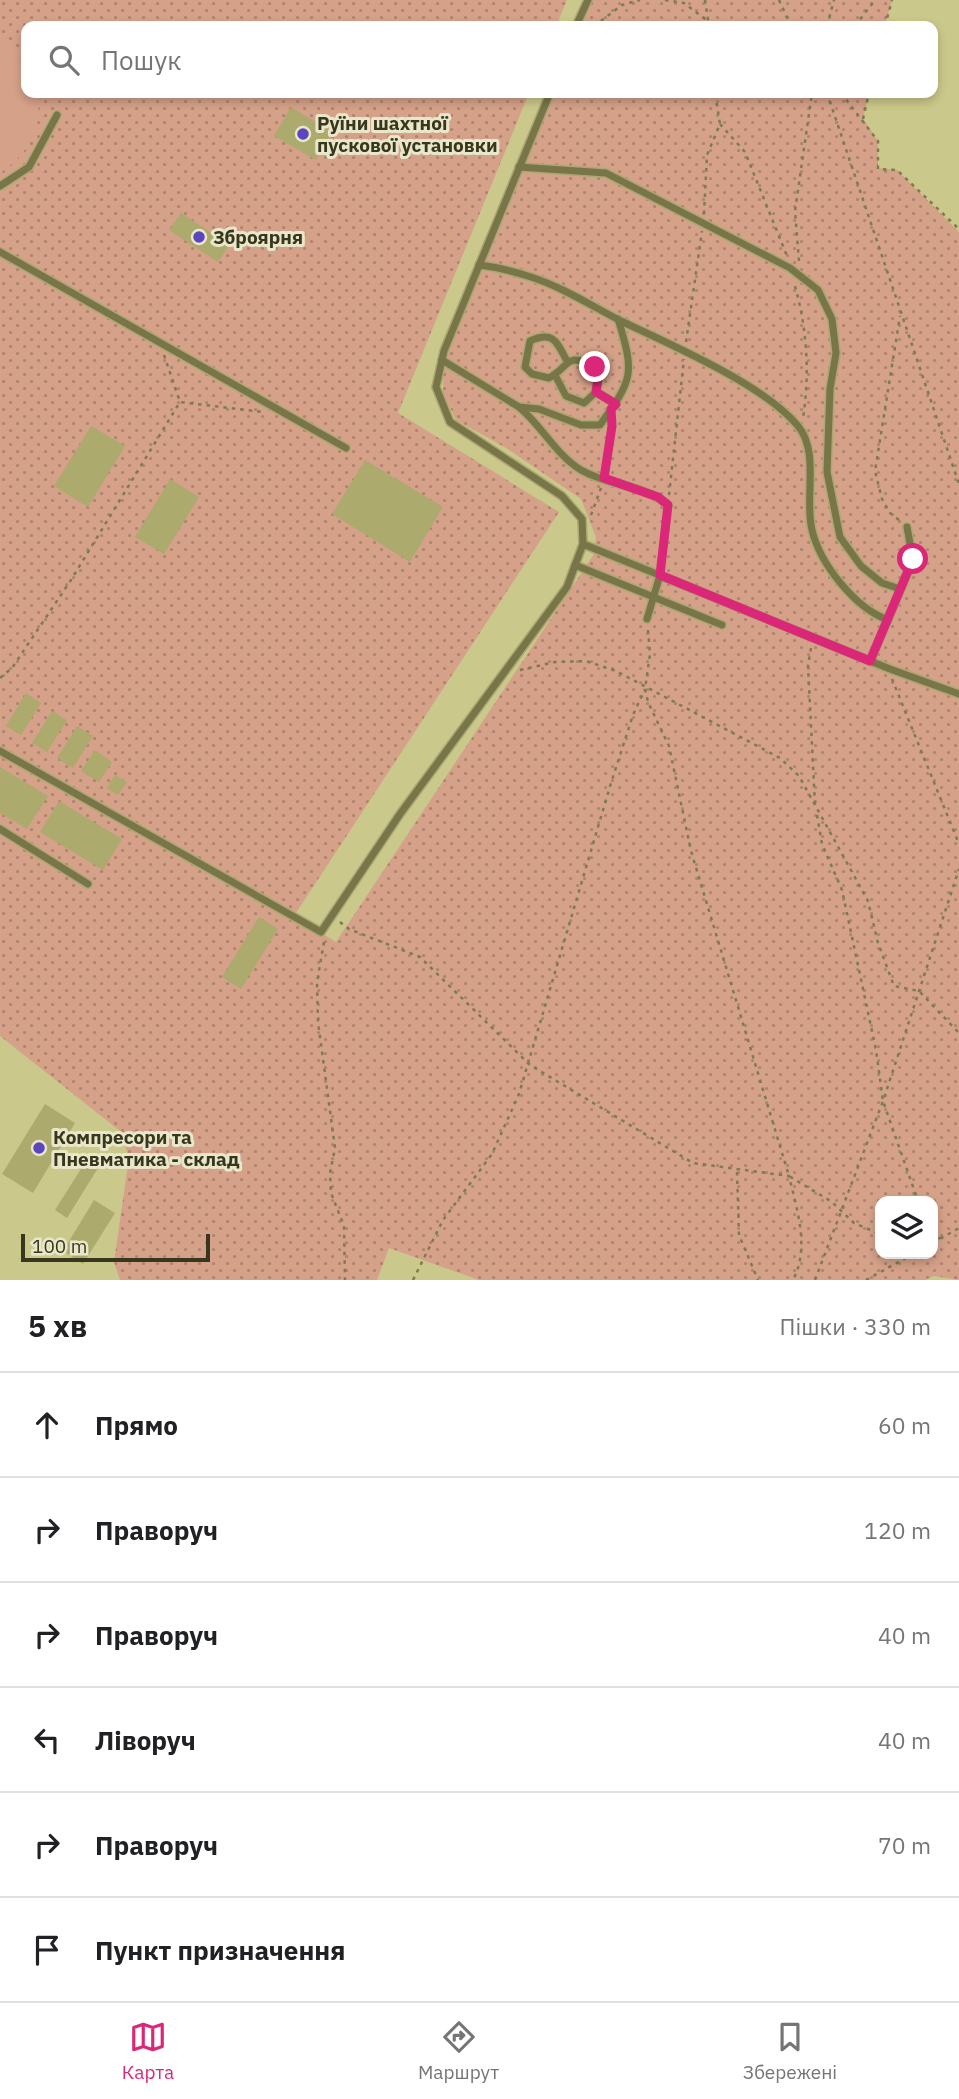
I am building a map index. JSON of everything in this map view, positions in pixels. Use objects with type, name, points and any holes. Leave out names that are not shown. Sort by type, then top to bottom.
[{"type":"lane","points":[[578,21],[588,0]]},
{"type":"lane","points":[[0,751],[321,932],[400,814],[567,587],[583,544],[582,519],[562,496],[450,422],[436,387],[442,360],[548,98]]},
{"type":"lane","points":[[0,186],[29,167],[57,115]]},
{"type":"lane","points":[[519,167],[606,173],[800,275],[818,290],[832,319],[836,353],[830,389],[827,472],[840,537],[861,566],[882,583],[900,589]]},
{"type":"lane","points":[[0,252],[346,448]]},
{"type":"lane","points":[[479,265],[500,267],[533,278],[685,352],[772,402],[800,427],[808,452],[811,529],[821,550],[847,588],[870,613],[888,620]]},
{"type":"lane","points":[[519,407],[539,409],[581,425],[600,425],[629,379],[629,358],[618,319]]},
{"type":"lane","points":[[555,374],[560,390],[575,400],[584,403],[596,392],[598,379],[595,367],[577,358],[567,361],[555,374],[540,377],[525,367],[530,341],[537,338],[555,340],[561,344],[567,361]]},
{"type":"lane","points":[[442,360],[519,407],[572,464],[658,497],[668,505]]},
{"type":"lane","points":[[596,392],[614,406]]},
{"type":"lane","points":[[870,661],[913,559],[907,527]]},
{"type":"lane","points":[[583,544],[890,669],[959,694]]},
{"type":"lane","points":[[575,565],[723,625]]},
{"type":"lane","points":[[648,619],[660,575]]},
{"type":"lane","points":[[0,829],[88,884]]},
{"type":"path","points":[[622,5],[624,0]]},
{"type":"path","points":[[601,21],[622,5],[640,0]]},
{"type":"path","points":[[665,0],[684,3],[705,21]]},
{"type":"path","points":[[705,0],[708,21]]},
{"type":"path","points":[[779,0],[789,21]]},
{"type":"path","points":[[828,21],[834,0]]},
{"type":"path","points":[[859,21],[875,0]]},
{"type":"path","points":[[886,21],[892,0]]},
{"type":"path","points":[[660,575],[685,352],[703,222],[707,155],[720,124],[716,98]]},
{"type":"path","points":[[800,275],[795,211],[811,98]]},
{"type":"path","points":[[829,98],[900,316],[959,484]]},
{"type":"path","points":[[845,98],[878,141],[878,169],[897,170],[959,229]]},
{"type":"path","points":[[863,119],[868,98]]},
{"type":"path","points":[[900,316],[875,471],[882,499],[890,513],[907,527]]},
{"type":"path","points":[[160,343],[180,402]]},
{"type":"path","points":[[180,402],[289,415]]},
{"type":"path","points":[[0,678],[12,668],[71,580],[180,402]]},
{"type":"path","points":[[582,519],[591,515],[604,478],[614,406]]},
{"type":"path","points":[[413,1280],[443,1220],[492,1154],[530,1065],[611,783],[632,716],[645,689],[650,654],[648,619]]},
{"type":"path","points":[[813,638],[808,666],[816,811],[822,844],[842,890],[876,1050],[883,1101],[916,1196]]},
{"type":"path","points":[[502,675],[555,662],[586,661],[616,671],[645,689],[780,758],[799,776],[868,901],[878,943],[894,986],[919,991],[959,1033]]},
{"type":"path","points":[[890,669],[893,689],[959,844]]},
{"type":"path","points":[[645,689],[648,702],[669,746],[691,851],[789,1176],[803,1248],[802,1264],[793,1280]]},
{"type":"path","points":[[815,1280],[883,1101],[959,869]]},
{"type":"path","points":[[331,916],[349,929],[420,957],[530,1065],[693,1163],[789,1176],[832,1202],[839,1212],[854,1223],[875,1232]]},
{"type":"path","points":[[321,932],[325,944],[317,982],[318,1022],[335,1148],[330,1173],[331,1193],[344,1226],[345,1280]]},
{"type":"path","points":[[737,1171],[739,1235],[758,1280]]},
{"type":"path","points":[[938,1237],[940,1240],[959,1228]]},
{"type":"path","points":[[866,1280],[902,1259]]},
{"type":"shaded area","points":[[0,0],[567,0],[558,21],[21,21],[21,98],[527,98],[398,413],[559,512],[294,916],[336,942],[594,554],[596,537],[581,499],[506,448],[456,420],[443,393],[443,376],[450,345],[553,98],[868,98],[863,119],[878,141],[878,168],[897,170],[959,232],[959,1280],[934,1276],[925,1280],[479,1280],[389,1248],[377,1280],[120,1280],[114,1262],[129,1158],[120,1131],[0,1036]]},
{"type":"shaded area","points":[[591,0],[892,0],[886,21],[582,21]]},
{"type":"shaded area","points":[[0,35],[12,47],[20,61],[21,98],[37,98],[38,116],[32,138],[26,148],[0,173]]},
{"type":"building","name":"Руїни шахтної пускової установки","points":[[291,107],[332,132],[316,160],[274,136]]},
{"type":"building","name":"Зброярня","points":[[181,213],[229,245],[218,262],[169,230]]},
{"type":"building","points":[[91,426],[125,446],[88,507],[54,486]]},
{"type":"building","points":[[365,460],[443,507],[410,562],[332,514]]},
{"type":"building","points":[[170,479],[199,497],[164,554],[135,537]]},
{"type":"building","points":[[26,693],[41,703],[21,735],[6,726]]},
{"type":"building","points":[[52,711],[67,720],[47,752],[32,743]]},
{"type":"building","points":[[77,726],[93,736],[73,768],[57,758]]},
{"type":"building","points":[[95,750],[112,762],[99,782],[81,771]]},
{"type":"building","points":[[0,767],[48,796],[27,829],[0,813]]},
{"type":"building","points":[[115,775],[127,782],[118,795],[107,788]]},
{"type":"building","points":[[59,801],[122,839],[103,870],[40,832]]},
{"type":"building","points":[[259,917],[278,929],[241,989],[222,977]]},
{"type":"building","name":"Компресори та Пневматика - склад","points":[[45,1104],[75,1123],[33,1193],[2,1174]]},
{"type":"building","points":[[86,1161],[98,1168],[67,1218],[55,1210]]},
{"type":"building","points":[[94,1200],[115,1213],[83,1264],[63,1251]]},
{"type":"place","name":"Руїни шахтної пускової установки","points":[[303,134]]},
{"type":"place","name":"Зброярня","points":[[199,237]]},
{"type":"place","name":"Компресори та Пневматика - склад","points":[[39,1148]]},
{"type":"route","points":[[595,367],[598,379],[596,392],[616,404],[611,409],[612,426],[604,478],[658,497],[668,505],[660,575],[870,661],[913,559]]}]
